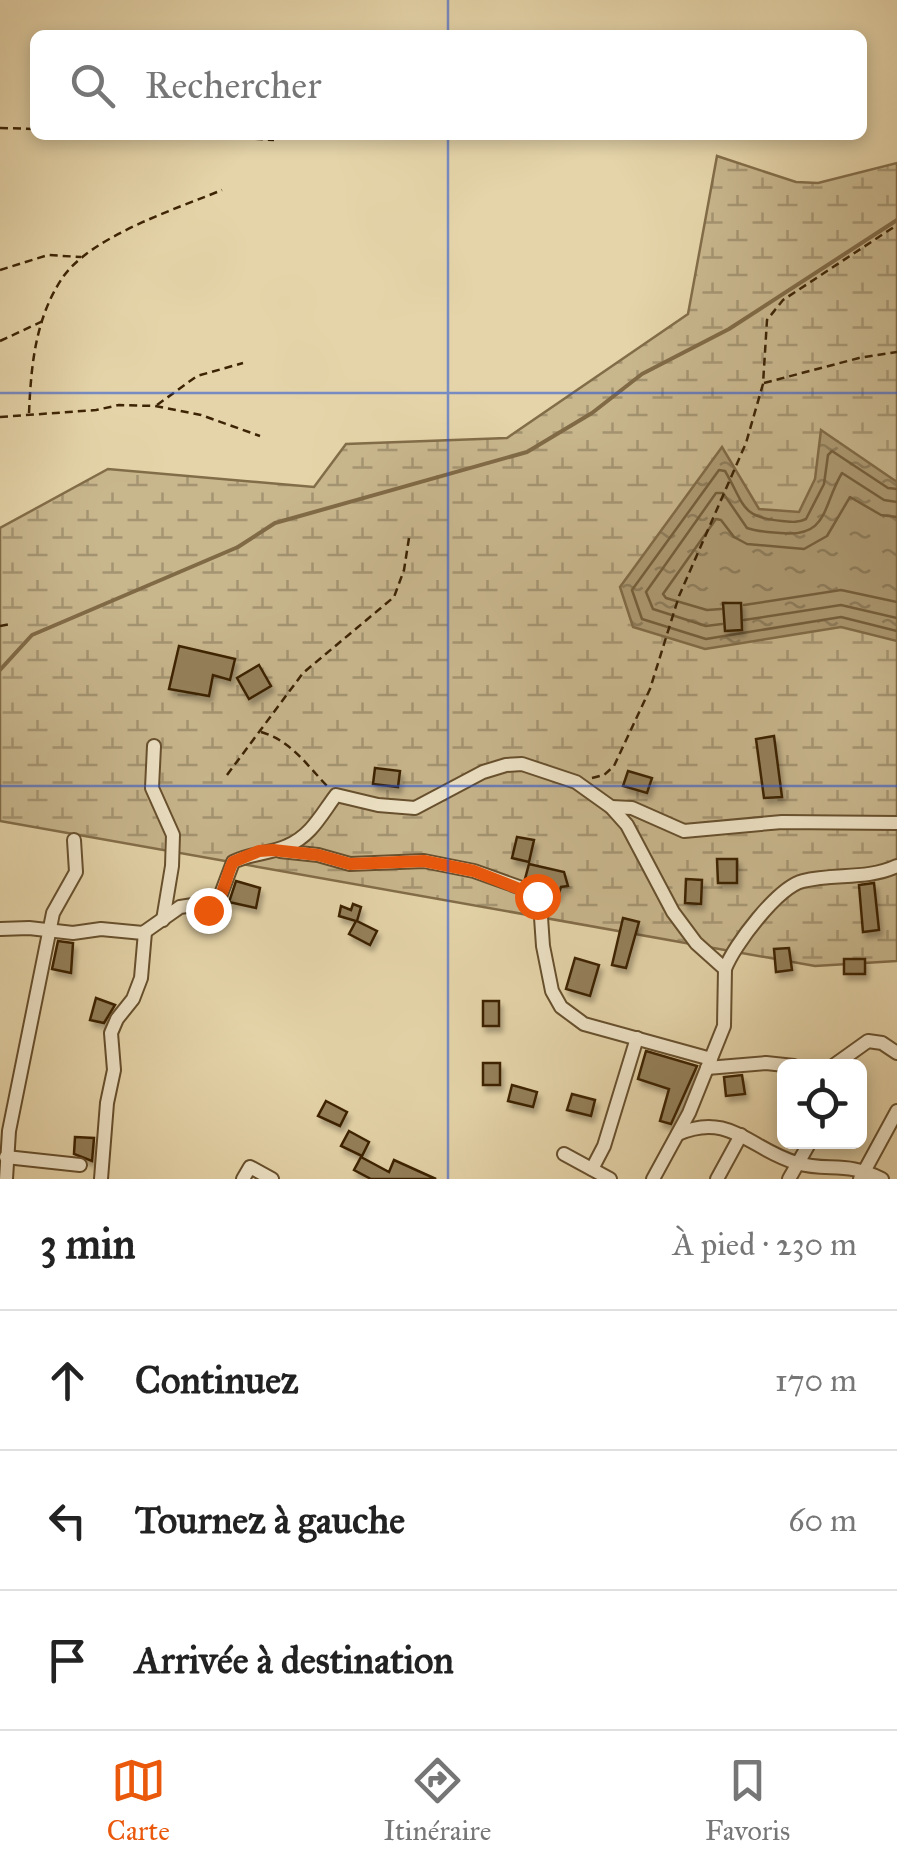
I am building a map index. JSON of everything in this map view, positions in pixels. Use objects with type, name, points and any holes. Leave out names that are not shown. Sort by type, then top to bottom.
[{"type":"street","points":[[154,746],[152,788],[173,835],[163,920]]},
{"type":"street","points":[[273,850],[308,834],[336,795],[378,806],[415,808],[483,772],[506,764],[522,764],[576,782],[612,807],[636,839],[690,936],[725,968]]},
{"type":"street","points":[[612,807],[632,808],[684,831],[782,822],[897,822]]},
{"type":"street","points":[[6,1179],[6,1157],[50,930],[56,904],[76,872],[74,840]]},
{"type":"street","points":[[0,930],[145,932],[180,907],[212,909],[222,894],[233,862],[259,851],[318,855],[350,864],[424,861],[474,871],[537,896],[555,1001],[584,1024],[709,1064],[777,1064]]},
{"type":"street","points":[[654,1179],[678,1134],[725,1020],[725,968],[736,947],[790,886],[808,880],[877,874],[897,866]]},
{"type":"street","points":[[101,1179],[105,1120],[114,1070],[111,1032],[141,978],[145,932]]},
{"type":"street","points":[[592,1169],[604,1146],[637,1038]]},
{"type":"street","points":[[843,1059],[868,1041],[882,1043],[897,1053]]},
{"type":"street","points":[[863,1174],[897,1112]]},
{"type":"street","points":[[678,1134],[704,1125],[730,1129],[798,1164],[882,1179]]},
{"type":"street","points":[[716,1179],[741,1135]]},
{"type":"street","points":[[789,1179],[806,1149]]},
{"type":"street","points":[[564,1154],[610,1179]]},
{"type":"street","points":[[6,1157],[80,1165]]},
{"type":"street","points":[[247,1173],[272,1179]]},
{"type":"path","points":[[0,128],[30,129]]},
{"type":"path","points":[[28,413],[31,362],[61,280],[83,257],[157,218],[222,190]]},
{"type":"path","points":[[576,782],[604,775],[614,766],[654,677],[680,596],[746,443],[762,384],[764,334],[773,310],[897,225]]},
{"type":"path","points":[[0,270],[48,256],[83,257]]},
{"type":"path","points":[[0,341],[43,321]]},
{"type":"path","points":[[762,384],[897,352]]},
{"type":"path","points":[[156,406],[197,376],[243,362]]},
{"type":"path","points":[[0,417],[119,405],[156,406],[209,417],[260,436]]},
{"type":"path","points":[[228,775],[303,673],[394,597],[404,570],[409,538]]},
{"type":"path","points":[[0,626],[12,624]]},
{"type":"path","points":[[260,732],[276,736],[292,749],[336,795]]},
{"type":"green space","points":[[717,156],[796,182],[818,183],[897,163],[897,961],[815,966],[0,821],[0,528],[108,469],[314,487],[346,444],[507,438],[688,314]]},
{"type":"water","points":[[821,430],[897,482],[897,641],[841,627],[705,649],[633,627],[620,587],[722,447],[759,509],[799,512],[815,479]]},
{"type":"building","points":[[723,603],[741,603],[742,630],[725,631]]},
{"type":"building","points":[[179,646],[235,659],[230,680],[213,675],[209,696],[169,689]]},
{"type":"building","points":[[259,665],[271,686],[249,699],[237,678]]},
{"type":"building","points":[[774,736],[782,797],[764,798],[756,739]]},
{"type":"building","points":[[375,768],[400,771],[398,787],[373,784]]},
{"type":"building","points":[[628,771],[652,778],[647,793],[623,786]]},
{"type":"building","points":[[517,837],[534,840],[529,862],[512,858]]},
{"type":"building","points":[[717,859],[737,859],[737,883],[718,883]]},
{"type":"building","points":[[529,864],[564,872],[568,886],[561,887],[558,896],[543,891],[525,879]]},
{"type":"building","points":[[686,879],[702,880],[701,904],[685,903]]},
{"type":"building","points":[[236,881],[260,888],[256,908],[229,902]]},
{"type":"building","points":[[874,883],[879,930],[863,932],[859,885]]},
{"type":"building","points":[[353,904],[361,907],[357,921],[377,931],[370,945],[349,934],[356,921],[339,916],[341,906],[351,910]]},
{"type":"building","points":[[623,918],[639,922],[626,968],[612,965]]},
{"type":"building","points":[[58,941],[73,943],[71,973],[52,969]]},
{"type":"building","points":[[789,948],[792,970],[776,972],[774,949]]},
{"type":"building","points":[[575,958],[599,965],[590,996],[566,989]]},
{"type":"building","points":[[844,959],[865,959],[865,974],[844,974]]},
{"type":"building","points":[[96,998],[115,1005],[104,1023],[90,1020]]},
{"type":"building","points":[[483,1001],[499,1001],[499,1026],[483,1026]]},
{"type":"building","points":[[646,1051],[697,1066],[671,1124],[660,1121],[669,1089],[638,1079]]},
{"type":"building","points":[[483,1063],[500,1063],[500,1085],[483,1085]]},
{"type":"building","points":[[742,1075],[745,1094],[726,1096],[724,1077]]},
{"type":"building","points":[[512,1085],[537,1092],[533,1107],[508,1101]]},
{"type":"building","points":[[572,1094],[595,1100],[591,1116],[567,1110]]},
{"type":"building","points":[[326,1101],[347,1112],[340,1126],[318,1116]]},
{"type":"building","points":[[349,1131],[369,1142],[362,1156],[341,1146]]},
{"type":"building","points":[[75,1137],[94,1138],[92,1161],[74,1154]]},
{"type":"building","points":[[361,1157],[389,1172],[394,1160],[436,1179],[371,1179],[354,1170]]},
{"type":"waterway","points":[[0,670],[32,635],[238,547],[275,523],[527,452],[592,413],[642,374],[729,329],[897,220]]},
{"type":"route","points":[[208,910],[222,894],[233,862],[259,851],[273,850],[318,855],[350,864],[424,861],[474,871],[537,896]]}]
